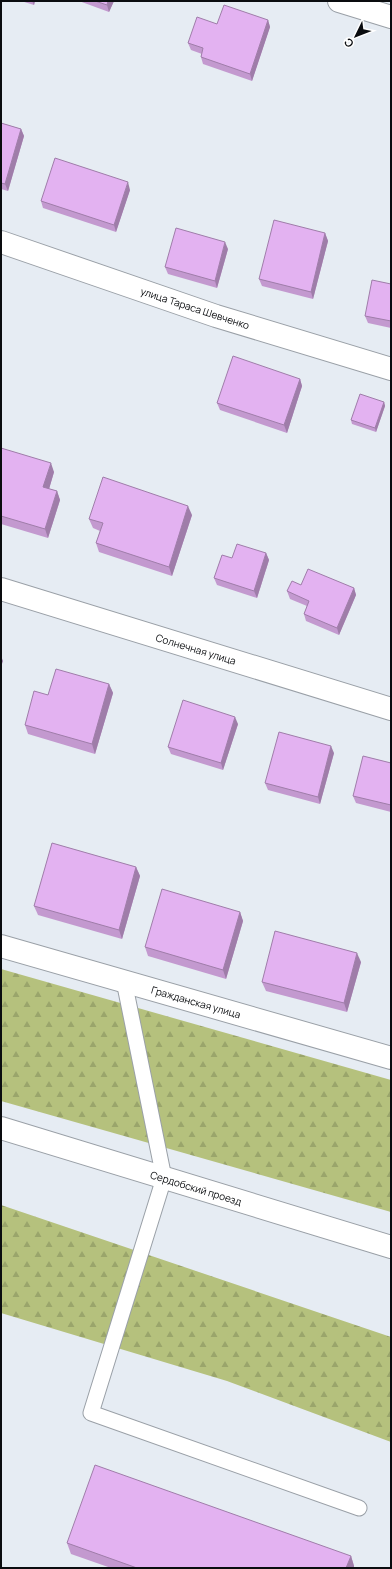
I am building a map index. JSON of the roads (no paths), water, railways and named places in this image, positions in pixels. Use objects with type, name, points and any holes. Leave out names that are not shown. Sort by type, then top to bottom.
[{"type":"street","points":[[339,1],[391,17]]},
{"type":"street","name":"улица Тараса Шевченко","points":[[1,242],[216,316],[391,369]]},
{"type":"street","name":"Солнечная улица","points":[[1,588],[391,709]]},
{"type":"street","name":"Гражданская улица","points":[[1,946],[391,1058]]},
{"type":"street","name":"Сердобский проезд","points":[[1,1128],[391,1247]]},
{"type":"lane","points":[[124,981],[164,1178],[91,1413],[359,1508]]}]
